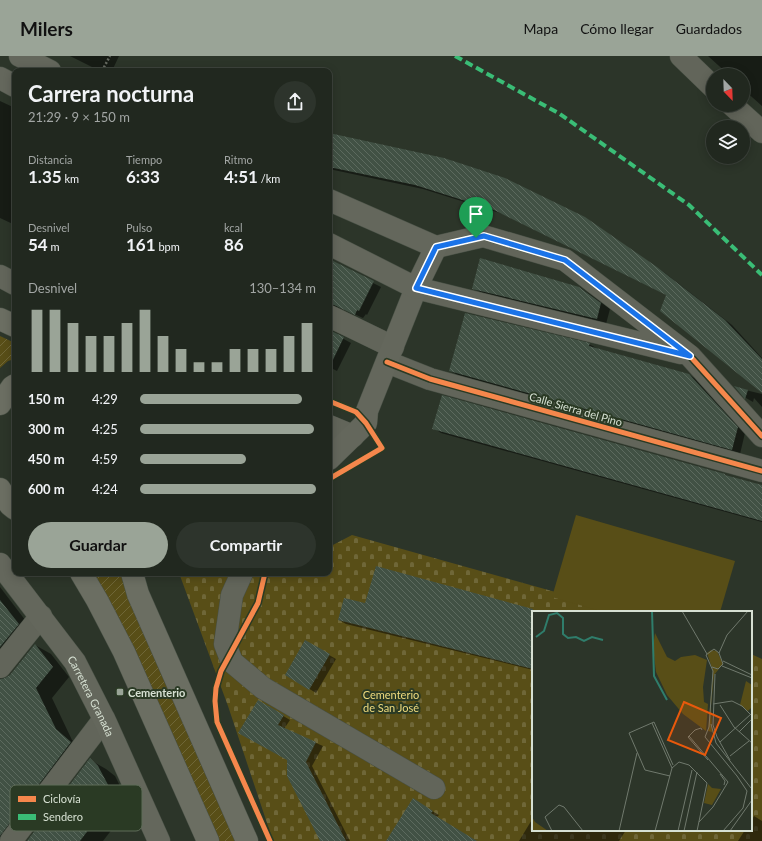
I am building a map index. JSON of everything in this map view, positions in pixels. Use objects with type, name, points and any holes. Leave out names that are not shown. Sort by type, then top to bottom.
[{"type":"main road","points":[[0,319],[12,325]]},
{"type":"main road","points":[[0,404],[12,387]]},
{"type":"main road","points":[[0,489],[12,506]]},
{"type":"main road","points":[[83,576],[124,652],[208,841]]},
{"type":"main road","points":[[133,576],[138,594],[247,841]]},
{"type":"street","points":[[20,56],[44,68]]},
{"type":"street","points":[[681,56],[706,80]]},
{"type":"street","points":[[0,78],[12,84]]},
{"type":"street","points":[[740,112],[762,132]]},
{"type":"street","points":[[332,201],[436,247],[484,236],[565,260],[690,356],[762,436]]},
{"type":"street","points":[[332,246],[416,288],[690,356]]},
{"type":"street","points":[[332,456],[366,423],[367,411],[416,288],[436,247]]},
{"type":"street","points":[[0,276],[12,282]]},
{"type":"street","name":"Calle Sierra del Pino","points":[[332,318],[430,379],[762,471]]},
{"type":"street","points":[[332,427],[353,436]]},
{"type":"street","name":"Carretera Granada","points":[[0,564],[75,662],[104,719],[134,785]]},
{"type":"street","points":[[241,576],[232,594],[225,644],[232,662],[263,688],[434,788]]},
{"type":"street","points":[[0,667],[41,616]]},
{"type":"street","points":[[54,785],[104,719]]},
{"type":"street","name":"Carretera Granada","points":[[142,803],[159,841]]},
{"type":"street","points":[[11,841],[19,831]]},
{"type":"path","points":[[104,68],[110,56]]},
{"type":"green space","points":[[0,336],[12,342],[12,360],[8,361],[0,368]]},
{"type":"green space","points":[[576,515],[735,561],[720,611],[601,611],[552,597]]},
{"type":"green space","name":"Cementerio de San José","points":[[352,535],[623,611],[532,611],[532,831],[752,831],[752,654],[762,659],[762,841],[273,841],[228,706],[180,576],[332,576],[332,545]]},
{"type":"green space","points":[[82,576],[133,576],[247,841],[208,841]]},
{"type":"building","points":[[332,134],[444,158],[505,178],[585,217],[657,267],[725,320],[762,359],[762,393],[660,311],[666,295],[494,210],[415,185],[332,168]]},
{"type":"building","points":[[480,258],[579,287],[601,303],[597,319],[472,289]]},
{"type":"building","points":[[332,260],[374,281],[359,311],[357,310],[355,315],[332,305]]},
{"type":"building","points":[[465,313],[590,343],[589,346],[689,374],[738,427],[732,450],[449,371]]},
{"type":"building","points":[[332,331],[344,337],[332,362]]},
{"type":"building","points":[[734,386],[748,390],[745,399]]},
{"type":"building","points":[[442,395],[762,485],[762,521],[432,429]]},
{"type":"building","points":[[376,566],[533,609],[532,669],[338,620],[344,598],[365,603]]},
{"type":"building","points":[[0,600],[19,624],[0,647]]},
{"type":"building","points":[[305,640],[330,654],[309,690],[285,675]]},
{"type":"building","points":[[35,644],[53,667],[36,688],[56,729],[71,742],[39,785],[10,785],[10,823],[0,836],[0,679],[10,675]]},
{"type":"building","points":[[258,700],[284,715],[278,725],[316,742],[306,762],[346,841],[320,841],[287,776],[287,760],[238,733]]},
{"type":"building","points":[[90,758],[98,766],[108,785],[70,785]]},
{"type":"building","points":[[413,798],[433,811],[431,813],[477,841],[386,841]]},
{"type":"building","points":[[35,831],[88,831],[80,841],[27,841]]},
{"type":"marked path","points":[[455,56],[560,114],[689,205],[762,275]]},
{"type":"cycle path","points":[[436,247],[483,236],[565,260],[690,356],[762,436]]},
{"type":"cycle path","points":[[387,362],[430,379],[762,471]]},
{"type":"cycle path","points":[[332,402],[356,412],[366,423],[382,448],[332,477]]},
{"type":"cycle path","points":[[264,576],[258,603],[221,671],[216,688],[215,701],[217,722],[270,841]]},
{"type":"place","name":"Cementerio","points":[[120,692]]},
{"type":"route","points":[[484,236],[565,260],[690,356],[416,288],[436,247],[476,238],[484,236]]}]
